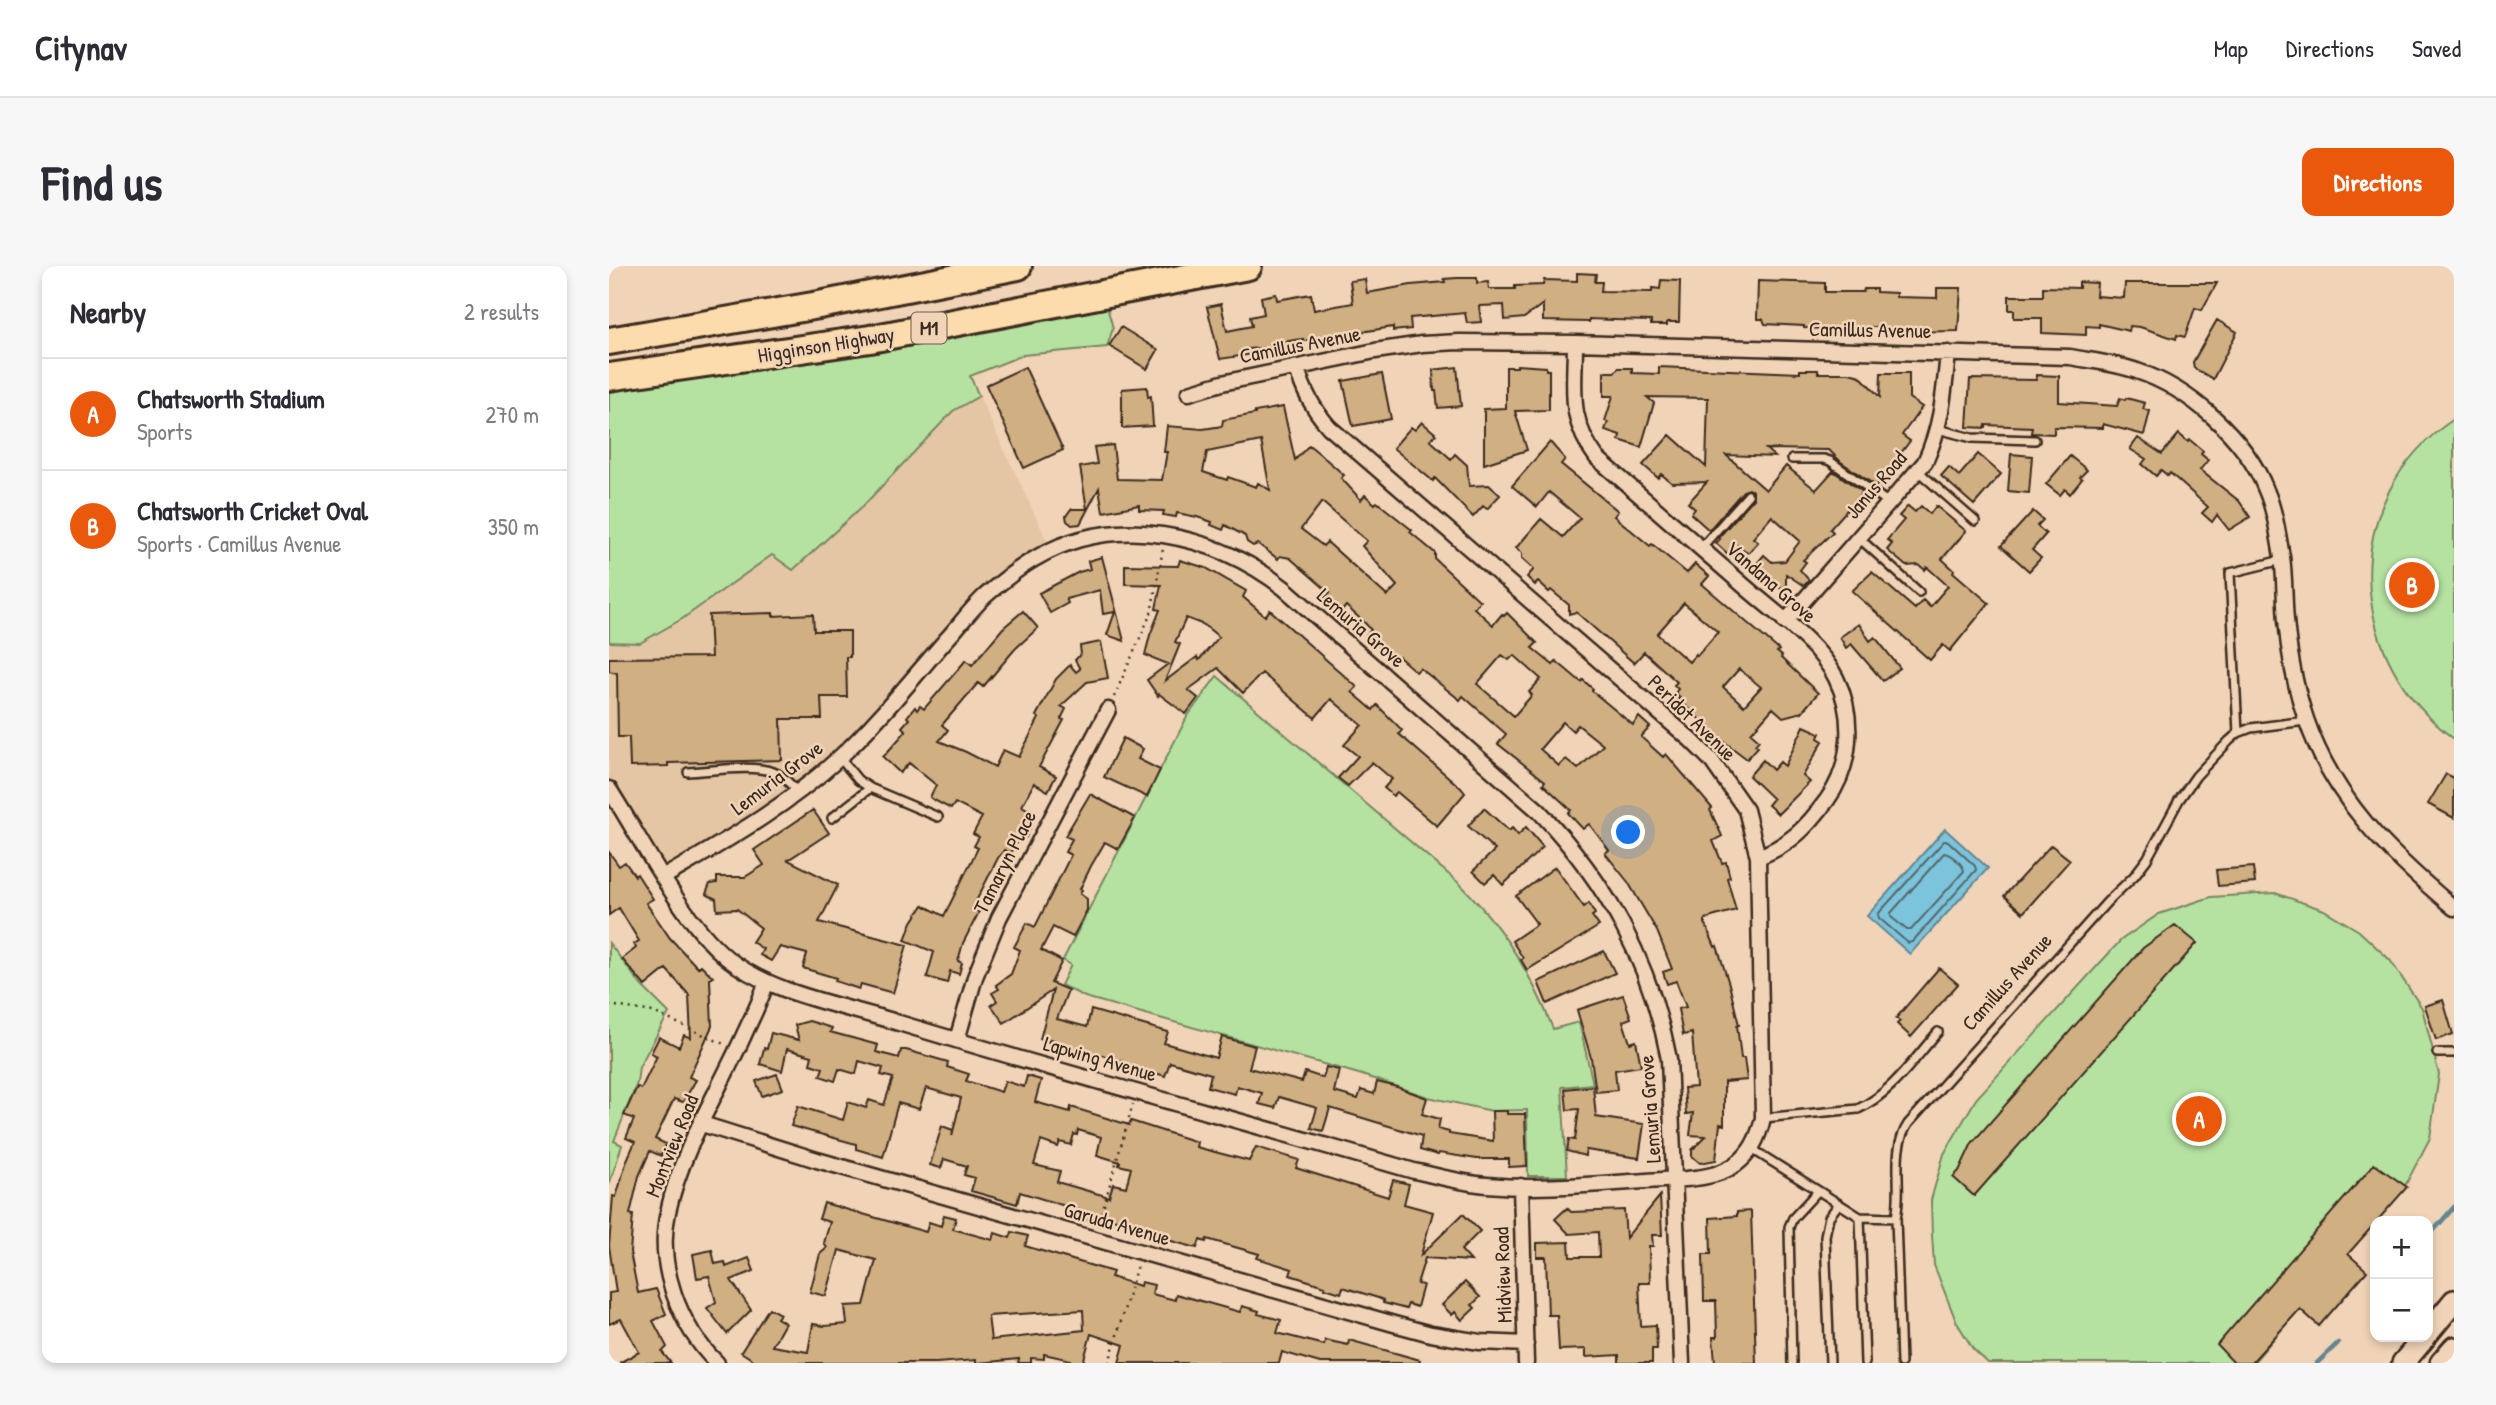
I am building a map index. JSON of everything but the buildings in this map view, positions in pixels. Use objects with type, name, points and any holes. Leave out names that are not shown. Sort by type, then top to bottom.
[{"type":"highway","name":"Higginson Highway","points":[[609,341],[819,305],[1018,266]]},
{"type":"highway","name":"Higginson Highway","points":[[609,377],[870,339],[1248,266]]},
{"type":"highway","points":[[609,327],[678,322],[819,305]]},
{"type":"highway","points":[[609,389],[870,339]]},
{"type":"street","name":"Camillus Avenue","points":[[1189,393],[1222,383],[1422,344],[1575,343],[2070,357],[2136,370],[2184,394],[2209,413],[2231,435],[2256,471],[2266,488],[2275,516],[2282,560],[2291,662],[2307,721],[2335,779],[2356,813],[2401,862],[2454,908]]},
{"type":"street","name":"Vandana Grove","points":[[1575,343],[1575,403],[1577,422],[1584,441],[1597,458],[1822,656],[1836,678],[1845,703],[1849,728],[1846,757],[1836,787],[1797,837],[1758,858]]},
{"type":"street","name":"Janus Road","points":[[1785,622],[1925,462],[1938,429],[1948,353]]},
{"type":"street","name":"Peridot Avenue","points":[[1297,368],[1314,410],[1329,427],[1711,761],[1746,810],[1758,858],[1762,1118],[1760,1132],[1752,1149]]},
{"type":"street","name":"Lemuria Grove","points":[[664,877],[754,824],[798,793],[840,757],[983,598],[1035,558],[1062,545],[1092,536],[1121,533],[1166,535],[1212,547],[1262,572],[1539,811],[1571,847],[1617,911],[1636,948],[1660,1015],[1669,1059],[1682,1363]]},
{"type":"street","name":"Tamaryn Place","points":[[957,1040],[975,977],[999,918],[1108,710]]},
{"type":"street","name":"Lapwing Avenue","points":[[609,789],[664,877],[708,939],[727,958],[766,983],[1414,1171],[1487,1185],[1676,1180]]},
{"type":"street","name":"Montview Road","points":[[717,1363],[693,1334],[671,1285],[665,1249],[667,1215],[673,1192],[702,1124],[766,983]]},
{"type":"street","name":"Garuda Avenue","points":[[702,1124],[1141,1253],[1431,1334],[1481,1342],[1526,1344]]},
{"type":"street","points":[[1676,1180],[1706,1178],[1728,1171],[1752,1149]]},
{"type":"street","name":"Midview Road","points":[[1521,1186],[1526,1363]]},
{"type":"street","points":[[2433,1326],[2454,1301]]},
{"type":"street","points":[[2407,1362],[2421,1342]]},
{"type":"street","points":[[2441,1363],[2454,1348]]},
{"type":"lane","points":[[1938,429],[1972,438],[2035,440]]},
{"type":"lane","points":[[1792,459],[1830,461],[1889,503]]},
{"type":"lane","points":[[1917,471],[1975,521]]},
{"type":"lane","points":[[1701,548],[1748,495]]},
{"type":"lane","points":[[1859,538],[1919,592]]},
{"type":"lane","points":[[2282,560],[2230,573],[2238,733],[2251,728],[2307,721]]},
{"type":"lane","name":"Camillus Avenue","points":[[1901,1363],[1896,1219],[1901,1135],[2098,912],[2134,876],[2196,776],[2238,733]]},
{"type":"lane","points":[[840,757],[858,779],[870,788],[938,817]]},
{"type":"lane","points":[[688,772],[747,769],[771,771],[785,779],[798,793]]},
{"type":"lane","points":[[832,818],[870,788]]},
{"type":"lane","points":[[1762,1118],[1858,1109],[1869,1104],[1885,1092],[1938,1032]]},
{"type":"lane","points":[[2437,1054],[2454,1053]]},
{"type":"lane","points":[[1752,1149],[1860,1217],[1896,1219]]},
{"type":"lane","points":[[1792,1363],[1789,1227],[1793,1218],[1817,1192]]},
{"type":"lane","points":[[1830,1363],[1825,1236],[1829,1217],[1838,1205]]},
{"type":"lane","points":[[1860,1217],[1865,1363]]},
{"type":"path","points":[[1108,710],[1151,613],[1166,535]]},
{"type":"path","points":[[609,1005],[653,1012],[737,1050]]},
{"type":"path","points":[[1094,1239],[1137,1091]]},
{"type":"path","points":[[1109,1363],[1141,1253]]},
{"type":"shaded area","points":[[979,396],[1052,551],[1011,577],[843,757],[664,879],[609,793],[609,642],[640,643],[682,619],[773,555],[864,505],[953,411]]},
{"type":"green space","points":[[1104,296],[1113,328],[1107,347],[1023,355],[970,376],[979,396],[953,411],[864,505],[793,570],[772,555],[682,619],[640,643],[609,642],[609,379]]},
{"type":"green space","points":[[2454,419],[2454,739],[2418,705],[2392,666],[2375,623],[2369,578],[2374,533],[2389,491],[2416,452]]},
{"type":"green space","points":[[1217,676],[1460,884],[1489,916],[1514,951],[1535,988],[1553,1029],[1579,1022],[1593,1084],[1562,1087],[1567,1176],[1528,1176],[1527,1110],[1492,1111],[1428,1097],[1359,1074],[1085,997],[1061,985],[1071,965],[1063,960],[1187,717]]},
{"type":"green space","points":[[2275,893],[2324,910],[2359,931],[2390,960],[2422,1008],[2439,1074],[2430,1138],[2406,1184],[2379,1216],[2370,1216],[2370,1226],[2253,1363],[1988,1363],[1973,1349],[1956,1321],[1934,1265],[1931,1200],[1944,1154],[1976,1099],[2121,940],[2159,914],[2211,897]]},
{"type":"green space","points":[[609,943],[641,985],[669,1013],[639,1067],[637,1083],[614,1141],[622,1145],[609,1185]]},
{"type":"water","points":[[1945,829],[1988,868],[1910,954],[1867,916]]},
{"type":"waterway","points":[[2433,1231],[2454,1207]]},
{"type":"waterway","points":[[2317,1363],[2338,1343]]},
{"type":"place","name":"Chatsworth Cricket Oval","points":[[2412,585]]},
{"type":"place","name":"Chatsworth Stadium","points":[[2199,1119]]}]
